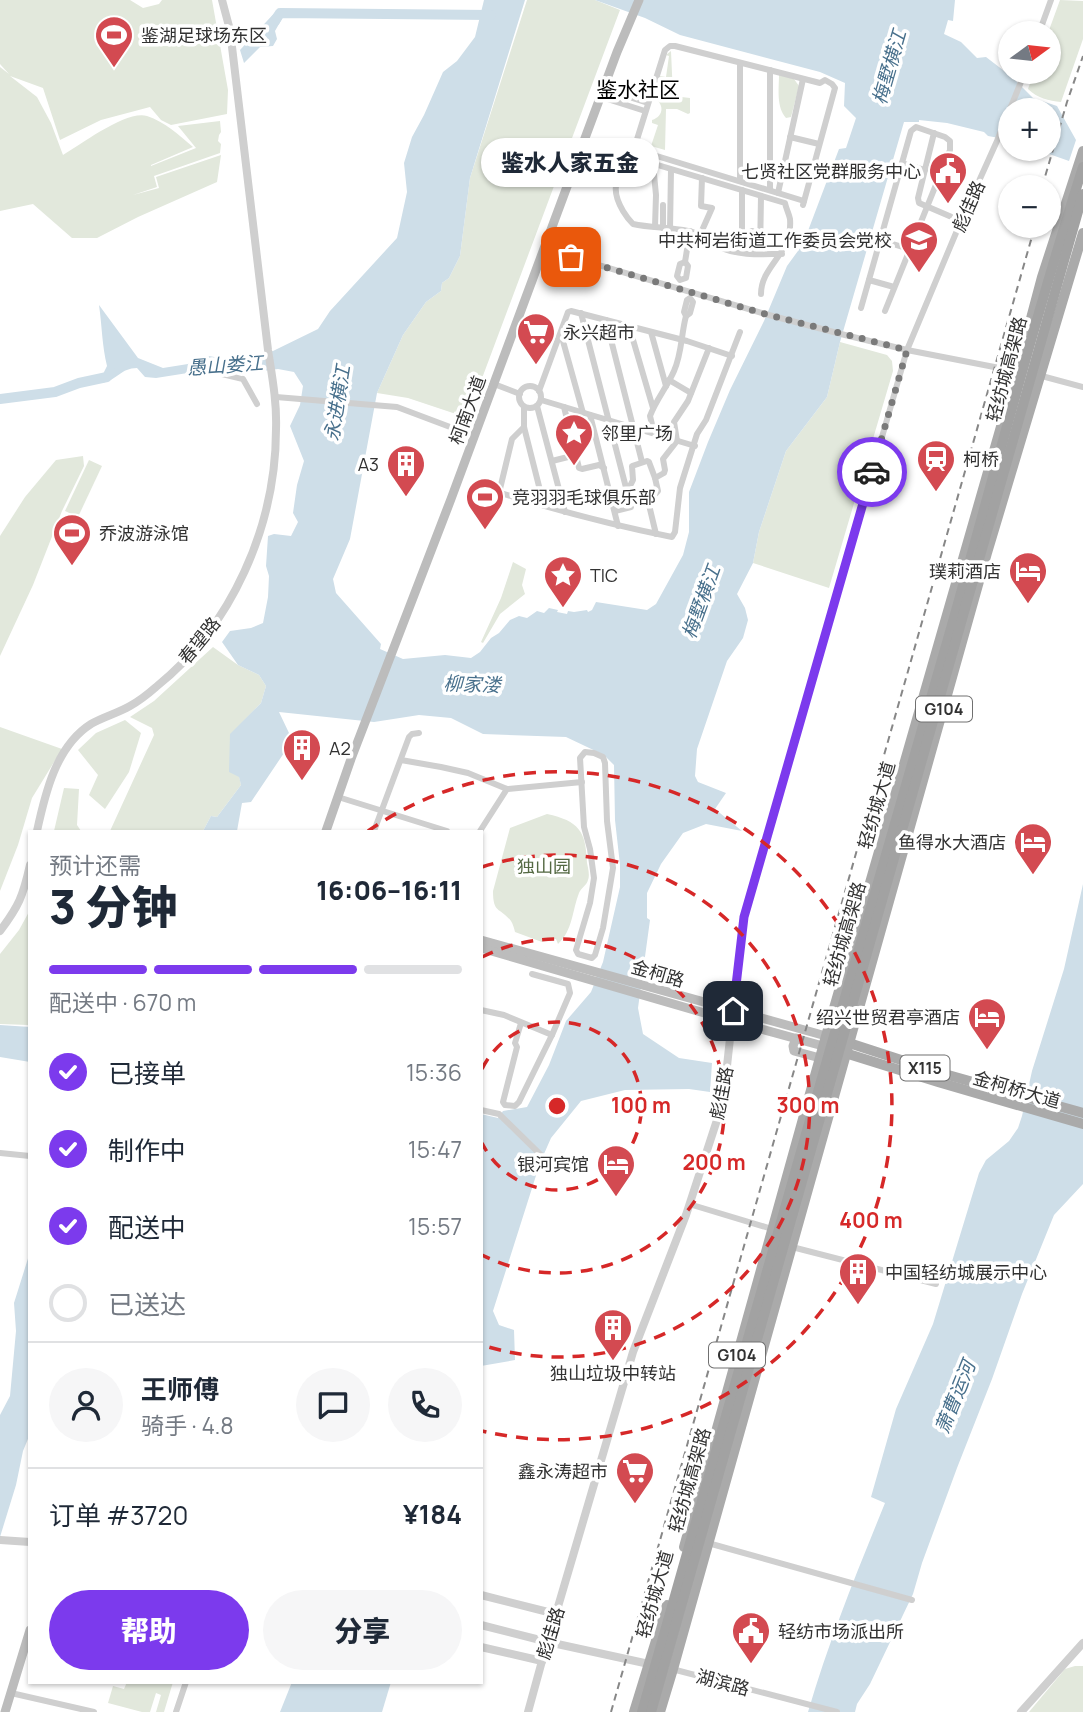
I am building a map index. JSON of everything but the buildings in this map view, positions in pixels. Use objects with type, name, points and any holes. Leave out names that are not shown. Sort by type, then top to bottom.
[{"type":"highway","name":"轻纺城高架路","points":[[642,1712],[1080,167]]},
{"type":"highway","name":"轻纺城高架路","points":[[651,1712],[1083,194]]},
{"type":"main road","name":"柯南大道","points":[[326,830],[639,0]]},
{"type":"main road","name":"轻纺城大道","points":[[634,1712],[677,1571],[824,1041],[1042,277],[1083,151]]},
{"type":"main road","name":"G104","points":[[660,1712],[984,566],[1083,233]]},
{"type":"main road","name":"金柯路","points":[[483,941],[577,972]]},
{"type":"main road","name":"金柯路","points":[[483,948],[824,1041]]},
{"type":"main road","name":"金柯路","points":[[732,1016],[796,1038],[824,1041]]},
{"type":"main road","points":[[796,1038],[794,1051],[820,1058]]},
{"type":"main road","name":"金柯桥大道","points":[[824,1041],[1000,1095],[1083,1124]]},
{"type":"main road","name":"金柯桥大道","points":[[1000,1095],[1083,1113]]},
{"type":"main road","points":[[5,1712],[28,1637]]},
{"type":"street","name":"春望路","points":[[37,830],[52,774],[77,736],[92,724],[129,706],[156,687],[192,651],[232,598],[261,529],[269,498],[275,464],[276,397],[230,30],[222,0]]},
{"type":"street","points":[[1043,21],[1051,0]]},
{"type":"street","points":[[613,144],[740,178],[804,203],[835,88],[825,80],[820,83],[670,46],[665,50],[634,149]]},
{"type":"street","points":[[740,63],[740,178]]},
{"type":"street","points":[[770,70],[774,192]]},
{"type":"street","points":[[774,192],[803,79]]},
{"type":"street","name":"彪佳路","points":[[528,1712],[633,1352],[689,1204],[717,1120],[727,1066],[744,917],[907,350],[1020,84]]},
{"type":"street","points":[[602,93],[648,103]]},
{"type":"street","points":[[602,93],[645,111]]},
{"type":"street","points":[[861,308],[911,131],[916,127],[950,141],[950,150],[885,312]]},
{"type":"street","points":[[934,133],[919,203],[961,221]]},
{"type":"street","points":[[790,137],[819,144]]},
{"type":"street","points":[[614,152],[785,203],[790,219],[788,243],[764,277],[761,294]]},
{"type":"street","points":[[627,157],[615,188],[618,202],[634,225],[690,231],[712,240],[722,248],[751,254],[782,254]]},
{"type":"street","points":[[902,163],[925,170]]},
{"type":"street","points":[[653,164],[663,228]]},
{"type":"street","points":[[663,228],[671,170]]},
{"type":"street","points":[[740,178],[749,173]]},
{"type":"street","points":[[700,235],[712,208],[701,206],[702,178]]},
{"type":"street","points":[[742,190],[742,252]]},
{"type":"street","points":[[760,254],[761,196]]},
{"type":"street","points":[[663,205],[663,228]]},
{"type":"street","points":[[678,288],[681,280],[686,278],[688,266],[685,262],[690,231]]},
{"type":"street","points":[[751,254],[752,231]]},
{"type":"street","points":[[880,240],[909,249]]},
{"type":"street","points":[[544,249],[678,288],[691,295],[845,335],[1083,387]]},
{"type":"street","points":[[869,280],[894,287]]},
{"type":"street","points":[[654,433],[650,416],[674,371],[682,344],[686,316],[684,312],[691,295]]},
{"type":"street","points":[[565,512],[539,403],[540,391],[568,312],[581,313],[687,341],[732,356]]},
{"type":"street","points":[[581,313],[631,507],[615,511]]},
{"type":"street","points":[[606,320],[642,462]]},
{"type":"street","points":[[629,326],[653,408]]},
{"type":"street","points":[[561,332],[604,468],[618,526]]},
{"type":"street","points":[[651,332],[667,383],[691,393]]},
{"type":"street","points":[[482,487],[618,526],[672,537],[676,532],[680,488],[697,434],[706,420],[740,332]]},
{"type":"street","points":[[655,478],[664,473],[663,459],[677,441],[674,422],[691,393],[709,348]]},
{"type":"street","points":[[222,374],[243,379],[257,404]]},
{"type":"street","points":[[494,384],[520,394]]},
{"type":"street","points":[[540,391],[527,387],[520,394],[519,401],[530,409],[539,403],[564,407],[695,446]]},
{"type":"street","points":[[276,397],[397,407],[474,436]]},
{"type":"street","points":[[524,407],[524,427],[544,506]]},
{"type":"street","points":[[564,407],[579,468],[599,465],[604,468]]},
{"type":"street","points":[[499,493],[512,439],[524,427]]},
{"type":"street","points":[[552,461],[576,455]]},
{"type":"street","points":[[627,492],[633,480],[632,466],[642,462],[649,463],[658,491],[649,501],[656,534]]},
{"type":"street","points":[[374,830],[410,735],[419,733]]},
{"type":"street","points":[[585,752],[603,757],[613,868],[603,928],[592,958],[578,954],[576,950],[590,903],[594,878],[584,827],[582,782],[580,758],[585,752]]},
{"type":"street","points":[[401,761],[468,773],[507,789],[582,782]]},
{"type":"street","points":[[481,830],[507,789]]},
{"type":"street","points":[[338,797],[444,830]]},
{"type":"street","points":[[0,931],[18,906],[28,874]]},
{"type":"street","points":[[594,878],[611,880]]},
{"type":"street","points":[[521,1023],[503,1102],[505,1105],[515,1106],[519,1102],[570,993],[568,984],[533,974]]},
{"type":"street","points":[[483,1010],[504,1015],[552,1035]]},
{"type":"street","points":[[483,1110],[499,1114],[547,1161]]},
{"type":"street","points":[[0,1153],[28,1156]]},
{"type":"street","points":[[689,1204],[772,1230]]},
{"type":"street","points":[[792,1247],[936,1284]]},
{"type":"street","points":[[5,1540],[28,1542]]},
{"type":"street","points":[[708,1543],[912,1600]]},
{"type":"street","points":[[483,1596],[556,1614]]},
{"type":"street","points":[[483,1626],[649,1664]]},
{"type":"street","points":[[1021,1712],[1083,1643]]},
{"type":"street","points":[[483,1647],[541,1661]]},
{"type":"street","points":[[1073,1654],[1083,1657]]},
{"type":"street","name":"湖滨路","points":[[649,1664],[836,1712]]},
{"type":"street","points":[[176,1712],[185,1684]]},
{"type":"street","points":[[11,1693],[94,1712]]},
{"type":"green space","points":[[0,0],[130,0],[143,8],[159,4],[162,0],[212,0],[228,90],[227,114],[171,125],[161,120],[150,107],[101,120],[60,140],[43,88],[10,76],[37,97],[51,123],[63,155],[116,123],[128,118],[147,116],[166,125],[193,147],[151,166],[196,148],[178,126],[220,121],[220,153],[154,176],[157,187],[133,195],[159,188],[156,177],[221,155],[217,182],[97,238],[72,238],[33,204],[0,211],[0,67],[9,74],[0,64]]},
{"type":"green space","points":[[527,0],[595,0],[620,10],[481,381],[462,416],[408,398],[377,393],[403,335],[426,302],[441,291],[442,283],[449,278],[460,256],[470,178]]},
{"type":"green space","points":[[1060,0],[1083,1],[1083,39],[1061,102],[1061,98],[1043,98],[1028,89],[1030,84],[1061,84],[1061,21],[1052,21]]},
{"type":"green space","points":[[671,51],[673,96],[690,98],[690,113],[666,109],[665,150],[651,146],[658,125],[652,123],[652,120],[659,116],[662,109],[653,97],[655,93],[669,95],[668,81],[658,80],[659,76],[666,77],[669,56],[666,55]]},
{"type":"green space","points":[[779,74],[794,79],[799,86],[791,117],[786,118],[781,108]]},
{"type":"green space","points":[[840,342],[887,355],[892,361],[893,371],[829,588],[753,563],[759,532],[786,451],[827,397]]},
{"type":"green space","points":[[83,456],[84,466],[0,656],[0,536],[25,497],[56,460]]},
{"type":"green space","points":[[89,460],[102,466],[78,517],[65,511]]},
{"type":"green space","points":[[513,562],[526,569],[522,585],[525,594],[500,614],[483,643],[481,642],[501,598]]},
{"type":"green space","points":[[213,647],[238,665],[259,675],[266,686],[261,703],[230,735],[241,785],[217,817],[211,816],[204,830],[110,830],[154,735],[152,728],[130,717],[154,701]]},
{"type":"green space","points":[[125,720],[141,733],[129,772],[105,809],[89,795],[98,775],[78,750],[96,733]]},
{"type":"green space","points":[[0,727],[62,749],[32,798],[0,891]]},
{"type":"green space","points":[[64,788],[79,789],[77,825],[80,830],[54,830]]},
{"type":"green space","name":"独山园","points":[[547,814],[567,820],[579,829],[585,843],[589,874],[579,893],[569,926],[558,944],[556,939],[542,942],[515,932],[511,921],[496,907],[493,898],[510,828]]},
{"type":"green space","points":[[28,914],[28,1025],[0,1024],[0,954]]},
{"type":"green space","points":[[1083,1666],[1083,1712],[1029,1712],[1065,1669]]},
{"type":"green space","points":[[126,1684],[172,1684],[164,1712],[156,1712],[161,1695],[156,1693],[150,1712],[108,1703],[113,1686],[124,1689]]},
{"type":"water","points":[[484,0],[525,0],[470,178],[460,256],[449,278],[442,283],[441,291],[426,302],[403,335],[377,393],[350,539],[333,579],[336,593],[381,644],[380,649],[403,659],[445,655],[471,658],[510,620],[519,616],[527,618],[537,611],[544,613],[549,608],[567,614],[568,611],[588,612],[596,602],[647,610],[656,604],[683,555],[689,532],[689,492],[708,442],[787,266],[803,244],[839,149],[846,148],[856,118],[844,106],[845,83],[820,72],[680,35],[645,18],[595,0],[955,0],[953,21],[948,20],[944,34],[961,42],[977,58],[986,57],[998,66],[998,84],[1019,84],[1033,98],[998,98],[998,138],[947,123],[919,120],[904,122],[840,342],[827,397],[786,451],[759,532],[753,563],[737,594],[748,620],[743,638],[727,661],[697,749],[695,776],[698,782],[726,793],[715,809],[742,831],[706,824],[683,833],[661,864],[647,893],[647,918],[650,920],[638,1008],[643,1034],[679,1058],[712,1063],[710,1092],[689,1089],[625,1090],[581,1101],[551,1138],[540,1163],[493,1311],[499,1325],[514,1330],[515,1360],[483,1366],[483,1114],[498,1118],[503,1111],[527,1107],[549,1065],[566,1021],[591,992],[603,962],[620,887],[614,765],[604,755],[566,737],[483,734],[451,718],[419,715],[374,722],[279,712],[289,733],[286,750],[251,802],[242,803],[237,830],[204,830],[211,816],[217,817],[241,785],[239,777],[229,772],[230,734],[261,703],[266,686],[259,675],[238,665],[222,642],[230,631],[263,623],[268,597],[268,536],[291,536],[298,522],[293,513],[304,461],[290,426],[300,405],[303,386],[294,372],[278,369],[254,372],[221,366],[156,378],[145,377],[137,368],[102,383],[101,378],[107,366],[99,305],[138,358],[163,368],[188,364],[203,355],[220,358],[273,351],[318,329],[330,311],[397,238],[407,192],[404,163],[412,137],[443,72],[457,61],[475,37]]},
{"type":"water","points":[[279,8],[283,17],[275,31],[277,39],[273,46],[260,47],[244,63],[240,50]]},
{"type":"water","points":[[1061,113],[1076,140],[1069,161],[1061,158]]},
{"type":"water","name":"萧曹运河","points":[[1083,884],[1083,1184],[1054,1215],[957,1468],[913,1594],[870,1684],[855,1712],[808,1712],[834,1632],[885,1503],[871,1497],[896,1409],[933,1324],[979,1173],[986,1160],[1009,1141],[1022,1116],[1032,1071],[1064,969]]},
{"type":"water","points":[[0,1025],[28,1027],[28,1062],[0,1057]]},
{"type":"water","points":[[28,1258],[28,1439],[0,1537],[0,1415],[10,1396],[16,1331],[14,1303]]},
{"type":"water","points":[[291,1684],[390,1684],[382,1712],[280,1712]]},
{"type":"waterway","points":[[275,21],[280,13],[491,15]]},
{"type":"waterway","name":"愚山娄江","points":[[0,399],[55,392],[107,377],[111,372]]},
{"type":"railway","points":[[1046,175],[1083,56]]},
{"type":"railway","points":[[611,1712],[1032,238]]},
{"type":"way so far","points":[[571,257],[765,314],[907,350],[872,472]]},
{"type":"place","name":"鉴湖足球场东区","points":[[114,69]]},
{"type":"place","name":"七贤社区党群服务中心","points":[[948,205]]},
{"type":"place","name":"鉴水人家五金","points":[[571,257]]},
{"type":"place","name":"中共柯岩街道工作委员会党校","points":[[919,274]]},
{"type":"place","name":"永兴超市","points":[[536,366]]},
{"type":"place","name":"邻里广场","points":[[574,467]]},
{"type":"place","name":"柯桥","points":[[936,493]]},
{"type":"place","name":"A3","points":[[406,498]]},
{"type":"place","name":"竞羽羽毛球俱乐部","points":[[485,531]]},
{"type":"place","name":"乔波游泳馆","points":[[72,567]]},
{"type":"place","name":"璞莉酒店","points":[[1028,605]]},
{"type":"place","name":"TIC","points":[[563,609]]},
{"type":"place","name":"A2","points":[[302,782]]},
{"type":"place","name":"鱼得水大酒店","points":[[1033,876]]},
{"type":"place","name":"绍兴世贸君亭酒店","points":[[987,1051]]},
{"type":"place","name":"银河宾馆","points":[[616,1198]]},
{"type":"place","name":"中国轻纺城展示中心","points":[[858,1306]]},
{"type":"place","name":"独山垃圾中转站","points":[[613,1362]]},
{"type":"place","name":"鑫永涛超市","points":[[635,1505]]},
{"type":"place","name":"轻纺市场派出所","points":[[751,1665]]},
{"type":"district","name":"鉴水社区","points":[[638,89]]},
{"type":"route","points":[[733,1011],[744,917],[872,472]]},
{"type":"water label","name":"梅墅横江","points":[[889,67]]},
{"type":"water label","name":"永进横江","points":[[337,403]]},
{"type":"water label","name":"梅墅横江","points":[[701,602]]},
{"type":"water label","name":"柳家溇","points":[[472,684]]}]
